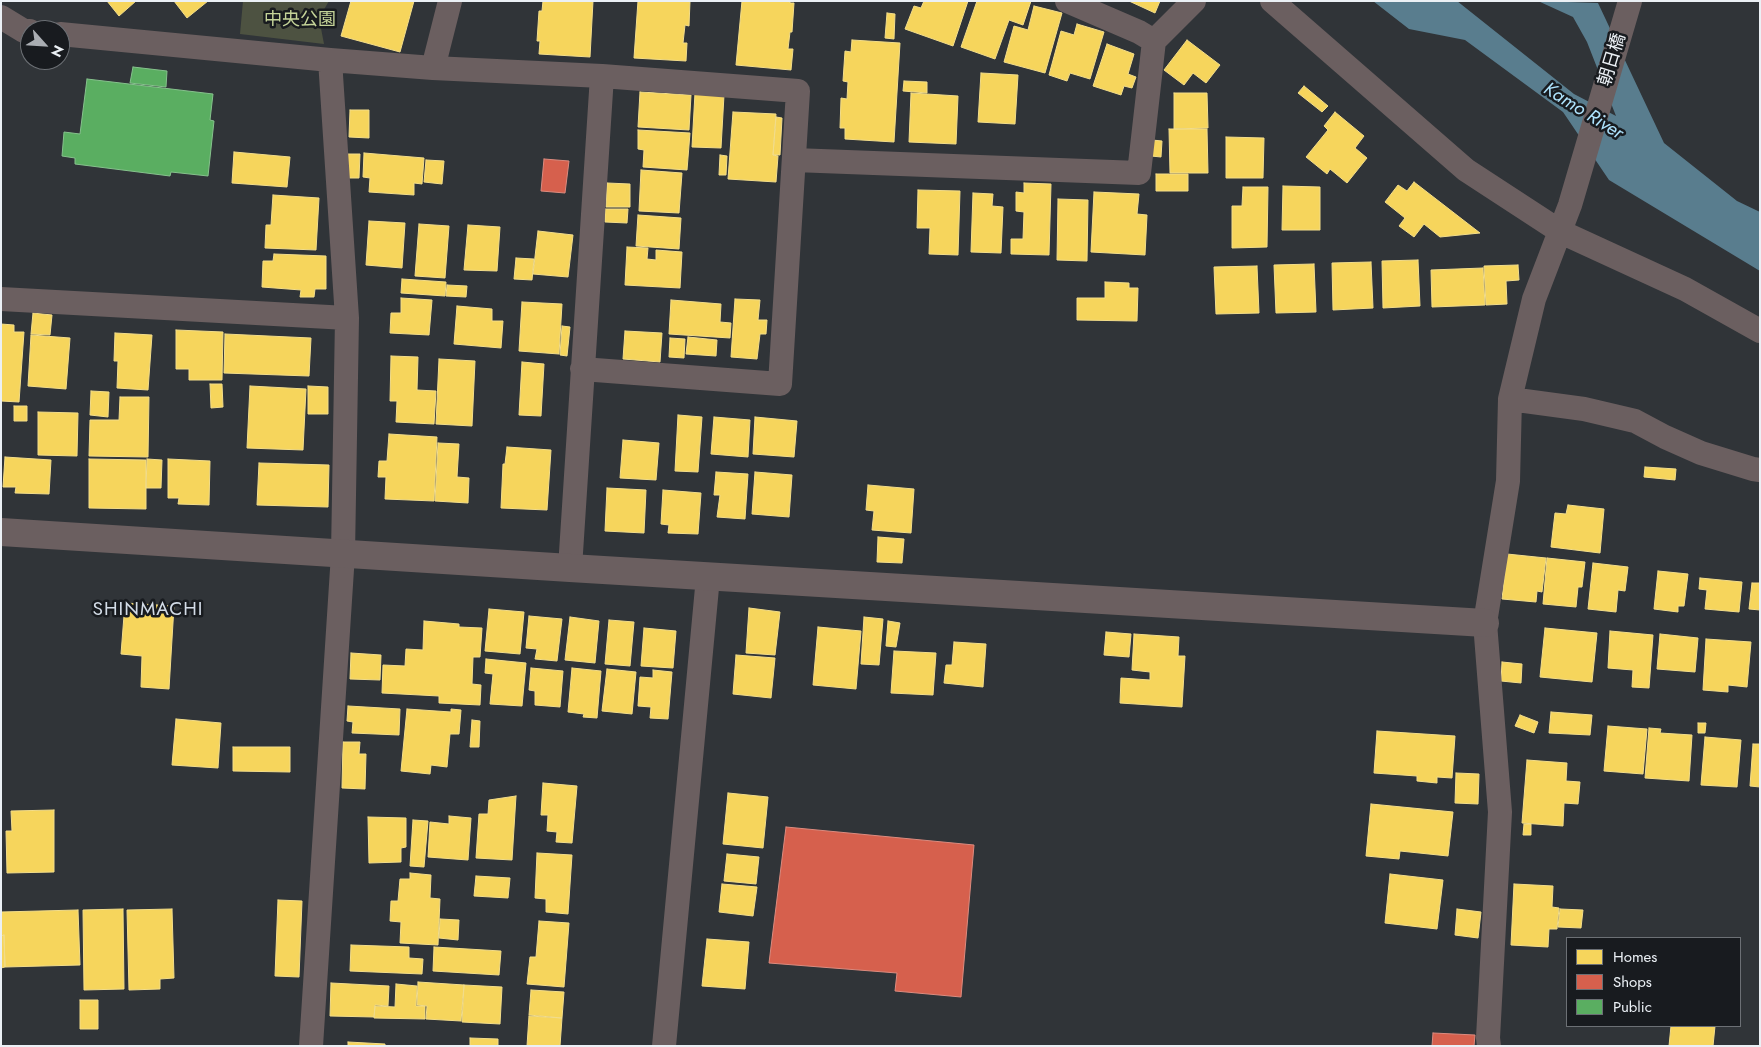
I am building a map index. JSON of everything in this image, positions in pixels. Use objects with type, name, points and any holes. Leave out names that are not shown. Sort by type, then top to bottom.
[{"type":"street","points":[[433,68],[450,1]]},
{"type":"street","points":[[1067,1],[1139,32],[1154,41]]},
{"type":"street","points":[[794,160],[1138,173],[1154,41],[1194,1]]},
{"type":"street","points":[[1258,1],[1278,6],[1466,170],[1561,232],[1686,289],[1760,331]]},
{"type":"street","name":"朝日橋","points":[[1489,1046],[1500,812],[1485,623],[1508,481],[1510,399],[1534,299],[1561,232],[1630,1]]},
{"type":"street","points":[[1,17],[20,29]]},
{"type":"street","points":[[70,35],[330,60],[433,68],[602,76],[798,92],[780,384],[582,369]]},
{"type":"street","points":[[311,1046],[343,554],[347,318],[330,60]]},
{"type":"street","points":[[570,568],[602,76]]},
{"type":"street","points":[[1,299],[347,318]]},
{"type":"street","points":[[1510,399],[1584,409],[1635,421],[1701,453],[1760,470]]},
{"type":"street","points":[[1,532],[708,577],[1485,623]]},
{"type":"street","points":[[664,1046],[708,577]]},
{"type":"green space","name":"中央公園","points":[[243,1],[329,1],[319,18],[324,44],[240,34]]},
{"type":"water","name":"Kamo River","points":[[1373,1],[1457,1],[1574,94],[1616,116],[1587,42],[1573,17],[1538,1],[1598,3],[1664,143],[1737,201],[1760,212],[1760,271],[1609,180],[1563,112],[1465,40],[1409,29]]},
{"type":"building: Homes","points":[[107,1],[136,1],[119,16]]},
{"type":"building: Homes","points":[[174,1],[208,1],[187,18]]},
{"type":"building: Homes","points":[[351,1],[414,1],[400,52],[341,36]]},
{"type":"building: Homes","points":[[543,1],[593,1],[590,57],[539,54],[540,41],[537,41],[539,11],[542,11]]},
{"type":"building: Homes","points":[[638,1],[690,1],[689,26],[685,25],[683,43],[687,43],[686,61],[634,58]]},
{"type":"building: Homes","points":[[742,1],[790,1],[790,3],[794,3],[792,32],[790,32],[788,49],[793,49],[791,70],[736,65]]},
{"type":"building: Homes","points":[[924,1],[968,1],[953,46],[905,29],[914,6],[921,8]]},
{"type":"building: Homes","points":[[977,1],[1031,1],[1023,25],[1009,20],[995,59],[961,47]]},
{"type":"building: Homes","points":[[1129,1],[1160,1],[1155,13]]},
{"type":"building: Homes","points":[[1034,6],[1062,13],[1045,73],[1004,62],[1014,26],[1028,30]]},
{"type":"building: Homes","points":[[887,13],[895,14],[894,39],[885,38]]},
{"type":"building: Homes","points":[[1077,24],[1104,32],[1090,79],[1070,73],[1067,81],[1049,75],[1061,31],[1074,35]]},
{"type":"building: Homes","points":[[852,40],[900,43],[894,142],[845,139],[845,128],[840,128],[841,98],[847,99],[848,82],[843,81],[845,51],[851,52]]},
{"type":"building: Homes","points":[[1187,40],[1220,65],[1206,83],[1193,73],[1184,85],[1164,70]]},
{"type":"building: Homes","points":[[1107,44],[1134,54],[1128,74],[1136,77],[1132,88],[1124,86],[1121,95],[1093,86]]},
{"type":"building: Homes","points":[[981,73],[1018,75],[1015,124],[978,122]]},
{"type":"building: Homes","points":[[904,81],[927,82],[927,93],[903,91]]},
{"type":"building: Homes","points":[[1304,86],[1328,106],[1322,112],[1298,93]]},
{"type":"building: Homes","points":[[640,92],[691,95],[689,130],[638,127]]},
{"type":"building: Homes","points":[[695,93],[724,95],[721,148],[692,147]]},
{"type":"building: Homes","points":[[911,93],[958,96],[956,144],[909,142]]},
{"type":"building: Homes","points":[[1174,93],[1207,93],[1208,128],[1174,129]]},
{"type":"building: Homes","points":[[350,110],[369,110],[369,138],[349,137]]},
{"type":"building: Homes","points":[[733,112],[776,114],[773,155],[778,156],[776,182],[728,179]]},
{"type":"building: Homes","points":[[1335,112],[1364,136],[1355,148],[1367,158],[1347,183],[1330,169],[1327,174],[1306,157],[1328,130],[1324,126]]},
{"type":"building: Homes","points":[[776,117],[782,118],[780,155],[773,155]]},
{"type":"building: Homes","points":[[1169,129],[1207,129],[1208,173],[1170,173]]},
{"type":"building: Homes","points":[[638,130],[690,133],[687,170],[643,167],[644,150],[638,149]]},
{"type":"building: Homes","points":[[1226,137],[1264,138],[1263,178],[1226,178]]},
{"type":"building: Homes","points":[[1152,140],[1162,141],[1161,157],[1151,156]]},
{"type":"building: Homes","points":[[234,152],[290,157],[287,187],[232,183]]},
{"type":"building: Homes","points":[[364,153],[424,158],[422,184],[414,183],[414,195],[369,192],[370,178],[363,177]]},
{"type":"building: Homes","points":[[347,154],[360,154],[359,178],[347,178]]},
{"type":"building: Homes","points":[[720,155],[727,156],[726,175],[719,175]]},
{"type":"building: Homes","points":[[426,160],[444,161],[442,184],[424,182]]},
{"type":"building: Homes","points":[[641,170],[682,173],[679,213],[639,211]]},
{"type":"building: Homes","points":[[1156,174],[1188,174],[1188,191],[1156,191]]},
{"type":"building: Homes","points":[[1414,182],[1480,233],[1440,237],[1424,224],[1414,237],[1399,226],[1405,218],[1385,202],[1398,185],[1407,191]]},
{"type":"building: Homes","points":[[607,183],[630,184],[630,207],[606,207]]},
{"type":"building: Homes","points":[[1024,183],[1051,184],[1049,255],[1011,254],[1011,239],[1023,239],[1024,212],[1016,211],[1016,192],[1024,193]]},
{"type":"building: Homes","points":[[1283,186],[1320,187],[1320,230],[1282,230]]},
{"type":"building: Homes","points":[[1243,187],[1268,187],[1267,247],[1232,248],[1232,206],[1242,206]]},
{"type":"building: Homes","points":[[918,190],[960,191],[958,255],[929,254],[930,228],[917,228]]},
{"type":"building: Homes","points":[[1094,192],[1139,194],[1137,214],[1147,215],[1145,255],[1091,252]]},
{"type":"building: Homes","points":[[973,193],[993,194],[992,206],[1003,207],[1001,253],[971,252]]},
{"type":"building: Homes","points":[[273,195],[319,198],[316,250],[265,248],[266,225],[271,225]]},
{"type":"building: Homes","points":[[1058,199],[1088,200],[1087,261],[1057,260]]},
{"type":"building: Homes","points":[[605,209],[628,209],[627,223],[605,222]]},
{"type":"building: Homes","points":[[638,215],[681,218],[679,249],[636,246]]},
{"type":"building: Homes","points":[[369,221],[405,223],[402,268],[366,265]]},
{"type":"building: Homes","points":[[419,224],[449,226],[445,278],[415,276]]},
{"type":"building: Homes","points":[[468,225],[500,227],[497,271],[464,270]]},
{"type":"building: Homes","points":[[538,231],[573,235],[568,277],[533,274]]},
{"type":"building: Homes","points":[[627,247],[648,248],[647,259],[656,260],[656,250],[682,252],[680,288],[625,285]]},
{"type":"building: Homes","points":[[274,254],[326,256],[326,289],[315,289],[314,297],[300,297],[301,290],[262,287],[263,261],[273,261]]},
{"type":"building: Homes","points":[[516,258],[534,259],[532,280],[514,279]]},
{"type":"building: Homes","points":[[1418,260],[1420,306],[1383,308],[1382,261]]},
{"type":"building: Homes","points":[[1371,262],[1373,308],[1333,310],[1332,263]]},
{"type":"building: Homes","points":[[1314,264],[1316,312],[1276,313],[1274,265]]},
{"type":"building: Homes","points":[[1518,265],[1519,280],[1506,281],[1507,304],[1486,305],[1484,266]]},
{"type":"building: Homes","points":[[1257,266],[1259,313],[1216,314],[1214,267]]},
{"type":"building: Homes","points":[[1483,268],[1485,305],[1432,307],[1431,270]]},
{"type":"building: Homes","points":[[402,279],[446,282],[445,296],[401,293]]},
{"type":"building: Homes","points":[[1105,282],[1129,283],[1129,288],[1138,288],[1137,321],[1077,320],[1077,298],[1105,298]]},
{"type":"building: Homes","points":[[447,285],[467,286],[466,297],[446,296]]},
{"type":"building: Homes","points":[[401,298],[432,300],[429,335],[390,333],[391,313],[401,313]]},
{"type":"building: Homes","points":[[735,299],[760,300],[758,320],[767,320],[766,334],[760,334],[757,359],[731,357]]},
{"type":"building: Homes","points":[[671,300],[721,304],[720,322],[731,323],[730,338],[669,334]]},
{"type":"building: Homes","points":[[522,302],[562,304],[559,354],[519,351]]},
{"type":"building: Homes","points":[[457,306],[492,309],[492,321],[503,321],[501,348],[454,344]]},
{"type":"building: Homes","points":[[33,313],[52,315],[50,335],[31,334]]},
{"type":"building: Homes","points":[[1,324],[14,325],[14,332],[24,332],[19,402],[1,401]]},
{"type":"building: Homes","points":[[562,326],[570,327],[567,356],[560,355]]},
{"type":"building: Homes","points":[[176,330],[223,332],[222,380],[189,380],[189,369],[176,369]]},
{"type":"building: Homes","points":[[625,331],[662,333],[660,362],[623,359]]},
{"type":"building: Homes","points":[[115,333],[152,335],[148,390],[117,388],[118,361],[114,361]]},
{"type":"building: Homes","points":[[225,334],[311,338],[309,376],[224,373]]},
{"type":"building: Homes","points":[[31,335],[70,338],[66,389],[28,386]]},
{"type":"building: Homes","points":[[688,337],[717,340],[716,356],[686,354]]},
{"type":"building: Homes","points":[[670,338],[685,339],[684,358],[669,357]]},
{"type":"building: Homes","points":[[391,356],[418,357],[417,390],[436,391],[434,424],[396,422],[397,401],[390,401]]},
{"type":"building: Homes","points":[[439,359],[475,361],[472,426],[436,424]]},
{"type":"building: Homes","points":[[522,362],[544,364],[541,416],[519,415]]},
{"type":"building: Homes","points":[[210,384],[222,384],[223,407],[211,408]]},
{"type":"building: Homes","points":[[250,386],[306,389],[303,450],[247,448]]},
{"type":"building: Homes","points":[[308,386],[328,387],[328,414],[308,414]]},
{"type":"building: Homes","points":[[91,391],[109,392],[108,417],[90,415]]},
{"type":"building: Homes","points":[[120,397],[149,397],[148,457],[89,456],[90,420],[119,420]]},
{"type":"building: Homes","points":[[14,406],[27,406],[27,421],[14,421]]},
{"type":"building: Homes","points":[[38,412],[78,413],[77,456],[38,455]]},
{"type":"building: Homes","points":[[678,415],[702,417],[698,472],[675,471]]},
{"type":"building: Homes","points":[[714,417],[750,420],[748,457],[711,454]]},
{"type":"building: Homes","points":[[755,417],[797,421],[794,457],[753,454]]},
{"type":"building: Homes","points":[[389,434],[437,437],[434,501],[385,499],[386,477],[378,477],[379,461],[387,461]]},
{"type":"building: Homes","points":[[623,440],[659,443],[656,480],[620,478]]},
{"type":"building: Homes","points":[[438,443],[459,444],[457,477],[469,478],[468,503],[435,501]]},
{"type":"building: Homes","points":[[507,447],[551,450],[547,510],[501,508],[503,464],[505,464]]},
{"type":"building: Homes","points":[[5,457],[51,460],[49,494],[15,493],[16,487],[3,487]]},
{"type":"building: Homes","points":[[89,459],[146,460],[146,509],[89,508]]},
{"type":"building: Homes","points":[[147,459],[162,460],[161,488],[146,488]]},
{"type":"building: Homes","points":[[168,459],[210,461],[209,505],[178,504],[179,498],[168,498]]},
{"type":"building: Homes","points":[[259,463],[329,465],[328,507],[257,505]]},
{"type":"building: Homes","points":[[1645,467],[1676,469],[1675,480],[1644,477]]},
{"type":"building: Homes","points":[[716,472],[748,474],[745,519],[717,517],[720,495],[714,495]]},
{"type":"building: Homes","points":[[755,472],[792,475],[789,517],[752,514]]},
{"type":"building: Homes","points":[[868,485],[914,489],[911,533],[872,530],[874,511],[866,510]]},
{"type":"building: Homes","points":[[607,488],[646,490],[644,533],[605,531]]},
{"type":"building: Homes","points":[[663,490],[701,493],[698,534],[668,533],[669,525],[661,524]]},
{"type":"building: Homes","points":[[1568,505],[1604,509],[1600,553],[1551,547],[1555,513],[1566,514]]},
{"type":"building: Homes","points":[[878,537],[904,539],[902,563],[877,562]]},
{"type":"building: Homes","points":[[1507,554],[1546,558],[1542,592],[1537,591],[1536,602],[1502,599]]},
{"type":"building: Homes","points":[[1547,558],[1585,562],[1582,587],[1578,587],[1576,607],[1543,604]]},
{"type":"building: Homes","points":[[1593,563],[1628,567],[1625,591],[1618,590],[1616,612],[1588,609]]},
{"type":"building: Homes","points":[[1658,571],[1688,574],[1684,606],[1678,606],[1678,612],[1654,609]]},
{"type":"building: Homes","points":[[1700,578],[1742,582],[1739,612],[1705,609],[1707,590],[1699,589]]},
{"type":"building: Homes","points":[[1752,583],[1760,583],[1760,610],[1749,609]]},
{"type":"building: Homes","points":[[125,603],[174,606],[169,689],[141,687],[142,656],[121,654]]},
{"type":"building: Homes","points":[[749,608],[780,612],[775,655],[746,653]]},
{"type":"building: Homes","points":[[489,609],[524,612],[520,654],[485,651]]},
{"type":"building: Homes","points":[[529,616],[562,619],[557,661],[535,659],[537,649],[526,648]]},
{"type":"building: Homes","points":[[570,617],[599,621],[595,663],[565,660]]},
{"type":"building: Homes","points":[[864,617],[883,619],[879,665],[861,664]]},
{"type":"building: Homes","points":[[609,620],[634,622],[630,666],[605,664]]},
{"type":"building: Homes","points":[[424,621],[459,624],[459,627],[482,628],[480,657],[473,657],[472,684],[481,685],[480,705],[439,703],[439,696],[382,693],[383,665],[405,666],[406,649],[423,650]]},
{"type":"building: Homes","points":[[888,621],[900,623],[896,647],[886,646]]},
{"type":"building: Homes","points":[[818,627],[861,631],[856,689],[813,685]]},
{"type":"building: Homes","points":[[644,628],[676,631],[673,668],[641,666]]},
{"type":"building: Homes","points":[[1545,628],[1597,633],[1592,682],[1540,677]]},
{"type":"building: Homes","points":[[1610,631],[1653,635],[1649,688],[1632,687],[1633,670],[1608,668]]},
{"type":"building: Homes","points":[[1106,632],[1131,634],[1129,657],[1104,655]]},
{"type":"building: Homes","points":[[1134,634],[1179,637],[1178,656],[1185,656],[1182,707],[1120,703],[1121,678],[1150,680],[1150,672],[1132,670]]},
{"type":"building: Homes","points":[[1660,634],[1698,638],[1695,672],[1657,669]]},
{"type":"building: Homes","points":[[1706,639],[1751,642],[1747,687],[1728,685],[1728,692],[1703,690]]},
{"type":"building: Homes","points":[[954,642],[986,644],[983,687],[944,683],[946,665],[952,665]]},
{"type":"building: Homes","points":[[894,651],[936,653],[933,695],[891,693]]},
{"type":"building: Homes","points":[[351,653],[381,655],[380,680],[350,679]]},
{"type":"building: Homes","points":[[736,655],[775,658],[771,698],[733,694]]},
{"type":"building: Homes","points":[[486,659],[526,663],[522,706],[490,704],[493,674],[485,673]]},
{"type":"building: Homes","points":[[1502,662],[1522,664],[1521,683],[1501,681]]},
{"type":"building: Homes","points":[[531,668],[563,671],[560,707],[535,705],[535,691],[529,690]]},
{"type":"building: Homes","points":[[572,668],[601,671],[597,718],[583,717],[584,714],[568,712]]},
{"type":"building: Homes","points":[[607,669],[636,672],[632,714],[602,711]]},
{"type":"building: Homes","points":[[653,670],[672,672],[668,719],[650,718],[651,707],[638,706],[640,677],[653,678]]},
{"type":"building: Homes","points":[[348,706],[400,709],[399,735],[352,733],[353,722],[347,721]]},
{"type":"building: Homes","points":[[407,709],[451,712],[451,709],[461,710],[459,734],[450,734],[447,767],[431,765],[430,774],[401,771]]},
{"type":"building: Homes","points":[[1551,712],[1592,715],[1590,735],[1549,733]]},
{"type":"building: Homes","points":[[1520,715],[1538,722],[1534,733],[1515,726]]},
{"type":"building: Homes","points":[[176,719],[221,723],[218,768],[172,765]]},
{"type":"building: Homes","points":[[472,720],[480,721],[479,747],[470,747]]},
{"type":"building: Homes","points":[[1698,723],[1706,723],[1705,733],[1698,733]]},
{"type":"building: Homes","points":[[1608,726],[1647,729],[1643,774],[1604,771]]},
{"type":"building: Homes","points":[[1649,728],[1661,729],[1660,733],[1692,735],[1689,781],[1645,778]]},
{"type":"building: Homes","points":[[1377,731],[1455,736],[1452,778],[1437,777],[1437,783],[1417,781],[1417,776],[1374,773]]},
{"type":"building: Homes","points":[[1705,737],[1741,740],[1737,787],[1701,785]]},
{"type":"building: Homes","points":[[343,742],[360,742],[359,754],[366,754],[365,789],[342,788]]},
{"type":"building: Homes","points":[[1753,744],[1760,744],[1760,787],[1750,786]]},
{"type":"building: Homes","points":[[233,747],[290,747],[290,772],[233,771]]},
{"type":"building: Homes","points":[[1527,760],[1567,763],[1566,781],[1580,782],[1578,804],[1564,803],[1563,826],[1522,823]]},
{"type":"building: Homes","points":[[1456,773],[1479,774],[1478,804],[1455,803]]},
{"type":"building: Homes","points":[[543,783],[577,786],[572,843],[556,842],[557,832],[547,831],[548,815],[541,815]]},
{"type":"building: Homes","points":[[728,793],[768,797],[763,848],[723,844]]},
{"type":"building: Homes","points":[[516,796],[512,860],[476,858],[479,814],[488,814],[489,800]]},
{"type":"building: Homes","points":[[1371,804],[1453,812],[1448,856],[1400,851],[1399,859],[1366,856]]},
{"type":"building: Homes","points":[[54,810],[54,872],[7,873],[6,831],[12,831],[11,811]]},
{"type":"building: Homes","points":[[449,816],[471,818],[468,860],[428,857],[430,822],[449,824]]},
{"type":"building: Homes","points":[[368,817],[406,818],[406,847],[401,848],[401,862],[369,863]]},
{"type":"building: Homes","points":[[413,820],[428,821],[424,867],[410,866]]},
{"type":"building: Homes","points":[[1524,824],[1531,824],[1531,835],[1523,835]]},
{"type":"building: Homes","points":[[537,853],[572,855],[568,914],[546,912],[546,899],[535,898]]},
{"type":"building: Homes","points":[[727,854],[759,857],[756,884],[724,881]]},
{"type":"building: Homes","points":[[410,873],[431,875],[430,898],[440,899],[438,945],[400,943],[401,922],[390,921],[391,901],[398,901],[400,879],[410,879]]},
{"type":"building: Homes","points":[[1390,874],[1443,880],[1437,929],[1385,923]]},
{"type":"building: Homes","points":[[476,876],[510,878],[508,898],[474,896]]},
{"type":"building: Homes","points":[[722,884],[757,887],[753,916],[719,912]]},
{"type":"building: Homes","points":[[1514,884],[1553,886],[1552,907],[1559,908],[1557,929],[1549,929],[1548,947],[1511,945]]},
{"type":"building: Homes","points":[[278,900],[302,901],[299,977],[275,976]]},
{"type":"building: Homes","points":[[123,909],[124,989],[84,990],[83,910]]},
{"type":"building: Homes","points":[[172,909],[174,978],[160,979],[160,989],[129,990],[127,910]]},
{"type":"building: Homes","points":[[1457,909],[1481,912],[1478,938],[1455,935]]},
{"type":"building: Homes","points":[[1560,909],[1583,910],[1581,928],[1558,927]]},
{"type":"building: Homes","points":[[78,910],[80,965],[5,967],[4,935],[1,936],[1,912]]},
{"type":"building: Homes","points":[[440,919],[459,920],[458,940],[439,938]]},
{"type":"building: Homes","points":[[539,921],[569,923],[564,987],[527,984],[530,957],[536,957]]},
{"type":"building: Homes","points":[[4,935],[5,967],[1,968],[1,936]]},
{"type":"building: Homes","points":[[707,939],[749,942],[745,989],[702,986]]},
{"type":"building: Homes","points":[[351,945],[409,947],[409,958],[423,959],[422,974],[350,971]]},
{"type":"building: Homes","points":[[434,947],[501,951],[499,975],[433,971]]},
{"type":"building: Homes","points":[[418,982],[464,985],[461,1021],[426,1019],[427,1006],[417,1005]]},
{"type":"building: Homes","points":[[331,983],[389,986],[388,1006],[375,1005],[374,1017],[330,1016]]},
{"type":"building: Homes","points":[[396,984],[417,986],[416,1006],[425,1006],[425,1019],[374,1018],[375,1006],[395,1007]]},
{"type":"building: Homes","points":[[464,985],[502,987],[500,1024],[462,1022]]},
{"type":"building: Homes","points":[[531,990],[564,992],[562,1018],[529,1015]]},
{"type":"building: Homes","points":[[80,1000],[98,1000],[98,1029],[80,1029]]},
{"type":"building: Homes","points":[[529,1016],[562,1018],[560,1046],[527,1046]]},
{"type":"building: Homes","points":[[1671,1027],[1715,1027],[1713,1046],[1669,1046]]},
{"type":"building: Homes","points":[[470,1038],[498,1039],[498,1046],[470,1046]]},
{"type":"building: Homes","points":[[348,1042],[385,1044],[385,1046],[348,1046]]},
{"type":"building: Shops","points":[[544,159],[569,161],[565,193],[541,191]]},
{"type":"building: Shops","points":[[786,827],[974,845],[961,997],[895,991],[897,973],[769,963]]},
{"type":"building: Shops","points":[[1433,1033],[1475,1035],[1474,1046],[1432,1046]]},
{"type":"building: Public","points":[[133,67],[167,71],[166,87],[130,83]]},
{"type":"building: Public","points":[[87,79],[213,94],[210,120],[214,121],[208,176],[171,172],[170,176],[75,164],[75,158],[62,156],[64,132],[80,134]]},
{"type":"district","name":"SHINMACHI","points":[[148,610]]}]
